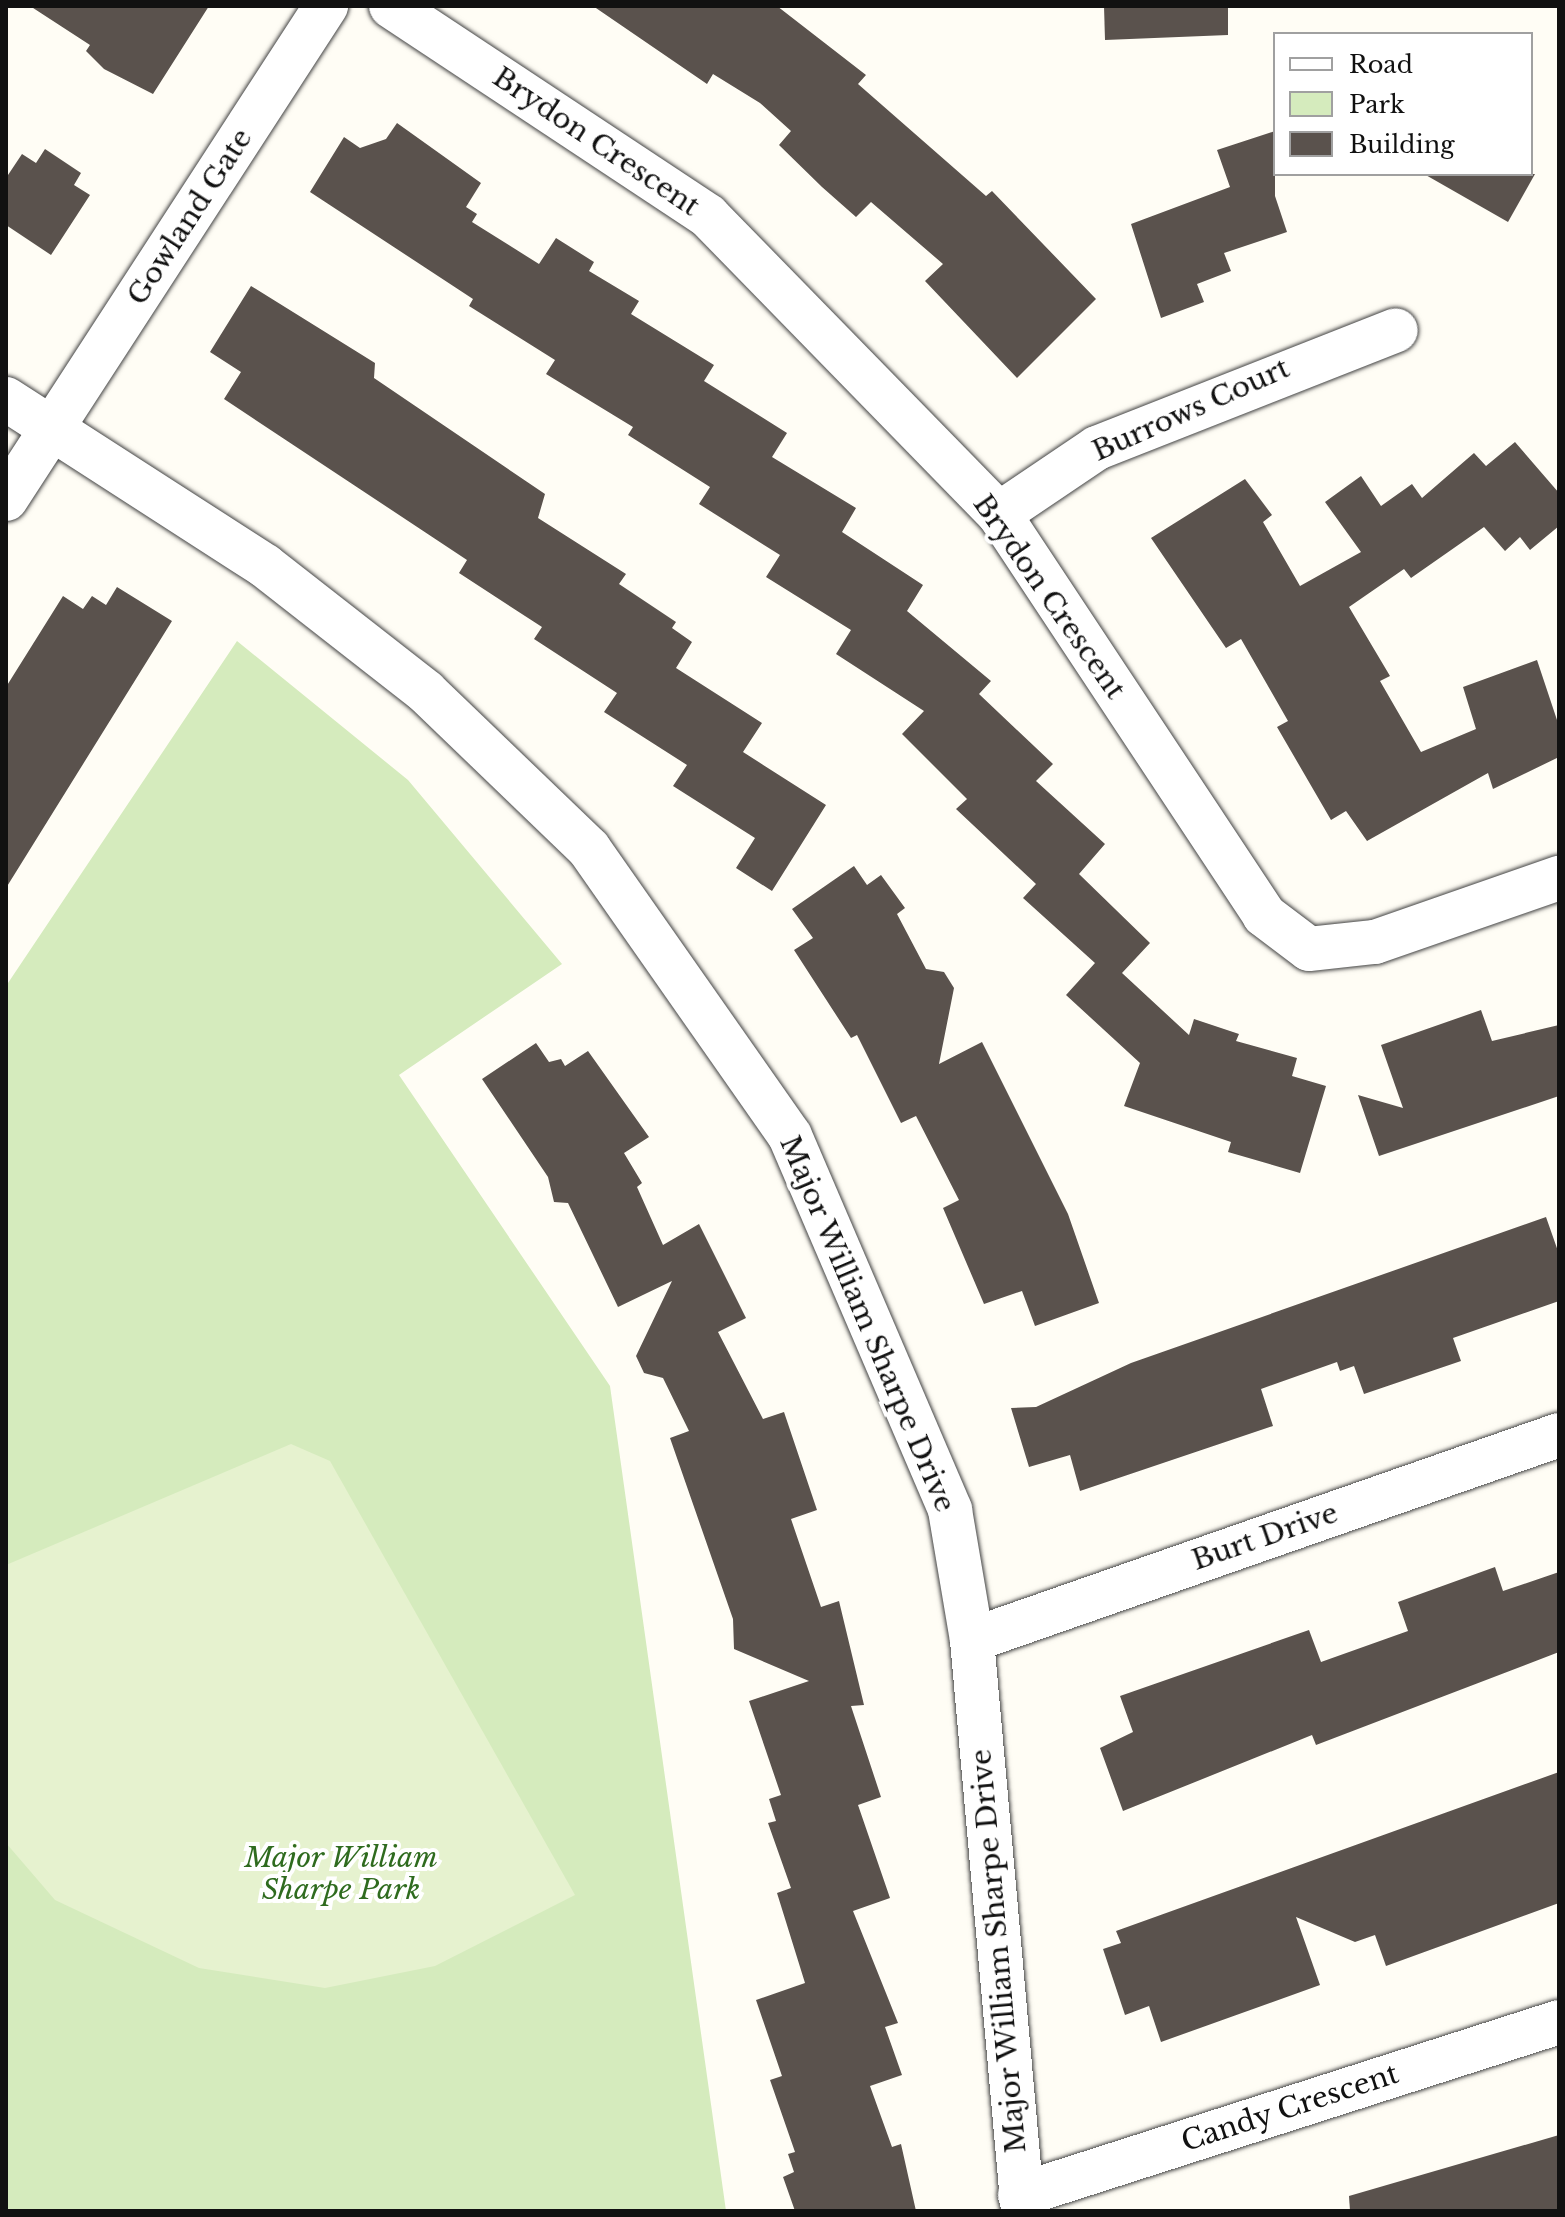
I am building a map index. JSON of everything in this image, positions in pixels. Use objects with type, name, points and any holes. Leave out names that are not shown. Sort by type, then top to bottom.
[{"type":"street","name":"Gowland Gate","points":[[6,499],[326,6]]},
{"type":"street","name":"Brydon Crescent","points":[[391,6],[708,216],[999,514],[1264,915],[1309,949],[1375,942],[1559,878]]},
{"type":"street","name":"Burrows Court","points":[[999,514],[1097,448],[1396,330]]},
{"type":"street","name":"Major William Sharpe Drive","points":[[6,399],[265,566],[426,692],[589,849],[790,1136],[950,1510],[972,1640],[1022,2203]]},
{"type":"street","name":"Burt Drive","points":[[972,1640],[1559,1435]]},
{"type":"street","name":"Candy Crescent","points":[[1022,2203],[1559,2022]]},
{"type":"green space","name":"Major William Sharpe Park","points":[[237,641],[408,780],[562,964],[399,1075],[610,1386],[726,2211],[6,2211],[6,986]]},
{"type":"green space","points":[[291,1444],[330,1461],[575,1895],[435,1966],[325,1988],[199,1968],[55,1900],[6,1843],[6,1565]]},
{"type":"building","points":[[30,6],[209,6],[153,94],[104,69],[86,51],[90,45]]},
{"type":"building","points":[[593,6],[777,6],[866,75],[858,84],[986,196],[992,191],[1096,299],[1017,378],[925,281],[943,264],[871,202],[856,217],[779,145],[791,131],[760,103],[713,74],[707,84]]},
{"type":"building","points":[[1104,6],[1228,6],[1228,35],[1105,40]]},
{"type":"building","points":[[397,123],[481,183],[466,207],[477,214],[472,222],[539,264],[556,238],[594,262],[589,271],[639,301],[631,314],[714,365],[704,381],[787,433],[772,457],[856,508],[842,532],[923,585],[907,611],[991,681],[979,694],[1053,764],[1036,781],[1105,844],[1079,874],[1150,943],[1122,973],[1189,1035],[1194,1019],[1239,1034],[1236,1041],[1297,1058],[1292,1076],[1326,1086],[1300,1173],[1228,1152],[1231,1142],[1124,1106],[1140,1063],[1066,995],[1095,963],[1023,898],[1036,884],[956,809],[967,799],[902,734],[924,711],[836,654],[851,630],[766,577],[780,555],[699,504],[710,487],[628,435],[633,427],[546,374],[555,360],[469,306],[473,299],[310,192],[344,137],[360,148],[386,139]]},
{"type":"building","points":[[1273,132],[1275,196],[1287,232],[1224,253],[1231,271],[1197,284],[1204,302],[1161,318],[1131,224],[1230,187],[1217,150]]},
{"type":"building","points":[[45,149],[81,173],[74,185],[90,195],[51,255],[6,225],[6,178],[22,154],[36,163]]},
{"type":"building","points":[[1535,174],[1508,222],[1428,176]]},
{"type":"building","points":[[251,286],[375,363],[374,378],[545,494],[538,518],[626,574],[619,584],[676,622],[672,628],[692,642],[676,668],[762,723],[743,752],[826,805],[772,891],[736,868],[755,838],[673,786],[687,765],[604,712],[617,693],[534,639],[542,627],[459,573],[467,560],[224,399],[241,372],[210,352]]},
{"type":"building","points":[[1515,442],[1559,493],[1559,526],[1530,550],[1520,537],[1505,551],[1484,527],[1411,578],[1404,569],[1349,607],[1390,676],[1380,681],[1421,752],[1476,729],[1463,687],[1537,660],[1559,726],[1559,757],[1493,789],[1488,773],[1367,841],[1346,811],[1331,820],[1277,727],[1288,721],[1241,639],[1226,648],[1151,538],[1245,479],[1272,515],[1263,522],[1300,586],[1361,552],[1325,502],[1361,476],[1381,506],[1412,484],[1422,498],[1474,453],[1486,466]]},
{"type":"building","points":[[117,587],[172,621],[6,888],[6,687],[63,596],[83,609],[92,596],[106,605]]},
{"type":"building","points":[[854,866],[867,885],[881,875],[905,908],[897,914],[926,969],[944,972],[954,988],[939,1064],[982,1042],[1068,1214],[1099,1303],[1035,1326],[1022,1291],[984,1304],[943,1208],[959,1200],[916,1116],[901,1123],[857,1035],[851,1038],[794,950],[813,938],[792,909]]},
{"type":"building","points":[[1481,1010],[1492,1041],[1559,1025],[1559,1096],[1379,1156],[1358,1095],[1403,1108],[1381,1045]]},
{"type":"building","points":[[536,1043],[549,1062],[561,1059],[565,1066],[588,1051],[649,1137],[624,1153],[642,1183],[637,1187],[663,1245],[699,1224],[746,1318],[718,1332],[763,1419],[784,1412],[817,1510],[791,1519],[821,1607],[839,1601],[864,1705],[851,1706],[881,1797],[858,1805],[890,1898],[853,1911],[898,2023],[885,2027],[902,2075],[870,2086],[892,2147],[901,2144],[916,2211],[795,2211],[783,2177],[794,2172],[788,2154],[795,2152],[770,2080],[782,2076],[756,2000],[805,1983],[777,1893],[791,1888],[768,1823],[776,1821],[769,1799],[781,1795],[749,1701],[809,1681],[734,1649],[733,1619],[670,1438],[689,1431],[663,1378],[644,1373],[636,1356],[672,1281],[618,1307],[568,1203],[554,1202],[548,1177],[482,1079]]},
{"type":"building","points":[[1546,1217],[1559,1254],[1559,1301],[1453,1338],[1461,1361],[1364,1394],[1354,1366],[1340,1371],[1337,1362],[1261,1389],[1273,1426],[1080,1491],[1070,1455],[1029,1467],[1011,1408],[1036,1407],[1131,1363]]},
{"type":"building","points":[[1495,1567],[1503,1591],[1559,1572],[1559,1652],[1316,1745],[1312,1735],[1123,1811],[1100,1748],[1133,1732],[1120,1696],[1309,1630],[1321,1662],[1408,1631],[1398,1602]]},
{"type":"building","points":[[1559,1772],[1559,1903],[1386,1966],[1375,1935],[1355,1942],[1296,1917],[1320,1985],[1161,2042],[1149,2006],[1125,2015],[1103,1949],[1121,1943],[1116,1931]]},
{"type":"building","points":[[1559,2135],[1559,2211],[1350,2211],[1349,2196]]}]
